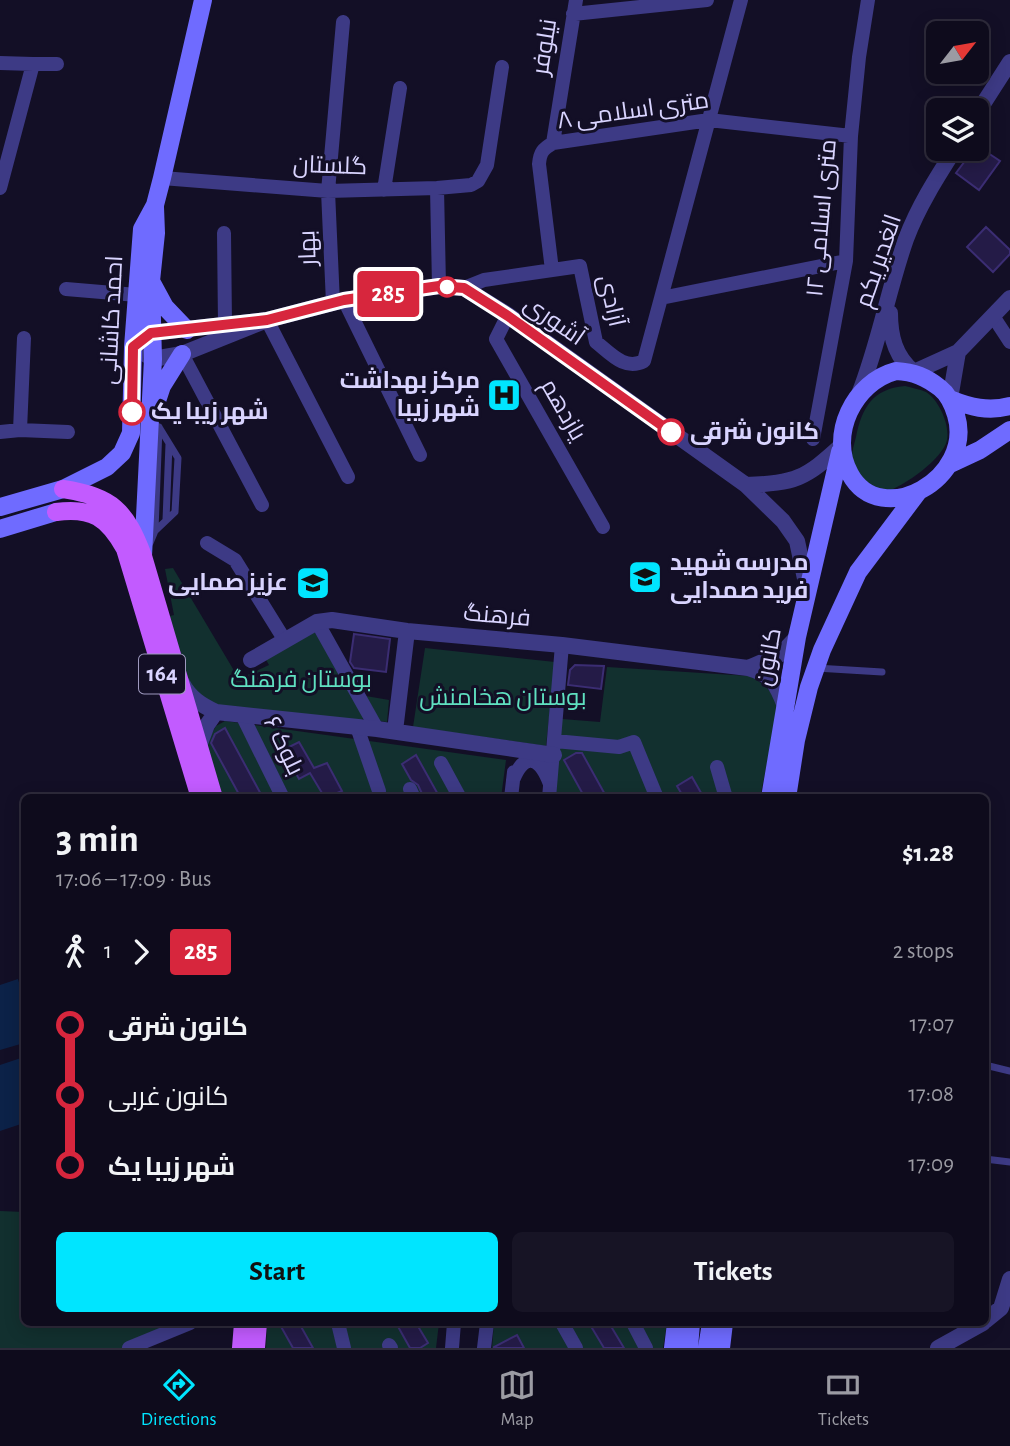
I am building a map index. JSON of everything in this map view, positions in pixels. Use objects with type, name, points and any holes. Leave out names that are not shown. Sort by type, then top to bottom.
[{"type":"main road","name":"احمد کاشانی","points":[[0,507],[63,489],[107,467],[122,453],[131,433],[133,347],[142,229],[155,205],[203,0]]},
{"type":"main road","name":"احمد کاشانی","points":[[143,556],[155,426],[151,281],[156,233],[155,205]]},
{"type":"main road","points":[[151,281],[165,307],[187,330]]},
{"type":"main road","points":[[155,426],[162,386],[182,354]]},
{"type":"main road","points":[[950,464],[958,448],[959,430],[950,399],[943,391],[914,372],[889,373],[869,384],[859,394],[845,426],[842,445],[848,471],[853,481],[862,489],[888,499],[918,492],[950,464],[979,450],[1010,430]]},
{"type":"main road","points":[[950,399],[982,409],[1010,406]]},
{"type":"main road","points":[[982,409],[1010,399]]},
{"type":"main road","points":[[979,450],[1010,440]]},
{"type":"main road","name":"کانون","points":[[779,794],[786,750],[785,706],[797,637],[842,445]]},
{"type":"main road","points":[[63,489],[84,492],[104,500],[121,513],[133,530],[143,556]]},
{"type":"main road","name":"کانون","points":[[786,750],[815,668],[858,572],[918,492]]},
{"type":"main road","name":"164","points":[[0,529],[56,512],[74,510],[90,513],[106,522],[117,534],[125,549],[199,794]]},
{"type":"main road","name":"164","points":[[143,556],[213,794]]},
{"type":"main road","points":[[241,1348],[243,1326]]},
{"type":"main road","points":[[256,1348],[258,1326]]},
{"type":"main road","points":[[673,1348],[676,1326]]},
{"type":"main road","points":[[689,1348],[691,1326]]},
{"type":"main road","points":[[707,1348],[711,1326]]},
{"type":"main road","points":[[721,1348],[724,1326]]},
{"type":"street","points":[[575,7],[707,0]]},
{"type":"street","name":"آزادی","points":[[464,288],[484,280],[580,266],[596,342],[625,364],[635,365],[644,361],[741,0]]},
{"type":"street","name":"۱۲ متری اسلامی","points":[[813,439],[846,261],[851,135],[868,0]]},
{"type":"street","name":"نیلوفر","points":[[553,143],[575,7]]},
{"type":"street","name":"بهار","points":[[339,301],[328,191],[343,22]]},
{"type":"street","points":[[987,98],[1010,62]]},
{"type":"street","points":[[0,63],[57,64]]},
{"type":"street","points":[[0,188],[33,64]]},
{"type":"street","name":"گلستان","points":[[162,178],[328,191],[471,185],[478,181],[487,165],[502,67]]},
{"type":"street","points":[[384,190],[400,88]]},
{"type":"street","name":"۸ متری اسلامی","points":[[552,270],[539,164],[544,148],[553,143],[709,121],[851,135]]},
{"type":"street","name":"الغدیر یکم","points":[[859,394],[907,238],[948,161]]},
{"type":"street","points":[[437,188],[439,286]]},
{"type":"street","points":[[224,233],[225,324]]},
{"type":"street","name":"آزادی","points":[[661,298],[846,261]]},
{"type":"street","name":"آشوری","points":[[267,320],[339,301],[439,286],[464,288],[508,316],[746,485],[783,522],[797,541],[808,591]]},
{"type":"street","points":[[892,286],[890,332],[902,360],[914,372],[958,352],[1010,299]]},
{"type":"street","points":[[66,289],[137,295]]},
{"type":"street","points":[[339,301],[420,455]]},
{"type":"street","name":"یازدهم","points":[[508,316],[496,339],[603,527]]},
{"type":"street","points":[[993,316],[1010,342]]},
{"type":"street","points":[[267,320],[182,354],[153,359],[133,347],[151,333],[267,320]]},
{"type":"street","points":[[267,320],[348,477]]},
{"type":"street","points":[[20,430],[23,338]]},
{"type":"street","points":[[950,399],[958,352]]},
{"type":"street","points":[[182,354],[262,505]]},
{"type":"street","points":[[0,432],[68,432]]},
{"type":"street","points":[[746,485],[786,483],[800,478],[819,466],[842,445]]},
{"type":"street","points":[[208,543],[235,560],[284,639]]},
{"type":"street","name":"فرهنگ","points":[[251,660],[317,622],[332,620],[407,631],[562,645],[748,668]]},
{"type":"street","points":[[317,622],[377,729]]},
{"type":"street","points":[[395,731],[407,631]]},
{"type":"street","points":[[748,668],[781,654],[797,637]]},
{"type":"street","points":[[549,792],[562,645]]},
{"type":"street","points":[[748,668],[766,673],[777,685],[785,706]]},
{"type":"street","points":[[177,675],[187,693],[198,703],[216,712],[395,731],[516,750],[619,747],[634,742],[655,794]]},
{"type":"street","points":[[199,746],[207,725],[216,712]]},
{"type":"street","name":"بلوک ۶","points":[[242,715],[281,794]]},
{"type":"street","points":[[357,727],[380,791]]},
{"type":"street","points":[[511,794],[516,750]]},
{"type":"street","points":[[513,780],[522,763],[529,760],[537,762],[542,768],[549,792]]},
{"type":"street","points":[[440,763],[458,794]]},
{"type":"street","points":[[717,766],[725,794]]},
{"type":"street","points":[[989,1318],[1005,1306],[1010,1279]]},
{"type":"street","points":[[129,1348],[183,1326]]},
{"type":"street","points":[[339,1326],[344,1348]]},
{"type":"street","points":[[452,1348],[454,1326]]},
{"type":"street","points":[[484,1348],[487,1326]]},
{"type":"street","points":[[564,1326],[576,1348]]},
{"type":"street","points":[[635,1326],[646,1348]]},
{"type":"street","points":[[939,1348],[977,1326]]},
{"type":"lane","points":[[143,556],[155,531],[166,520],[169,443],[155,426]]},
{"type":"lane","points":[[155,426],[155,531]]},
{"type":"lane","points":[[815,668],[882,672]]},
{"type":"lane","points":[[989,1066],[1010,1071]]},
{"type":"lane","points":[[989,1159],[1010,1162]]},
{"type":"green space","points":[[905,386],[926,392],[935,401],[945,420],[947,440],[938,455],[922,471],[886,492],[859,474],[852,461],[853,451],[858,427],[870,402],[884,391]]},
{"type":"green space","name":"بوستان فرهنگ","points":[[173,568],[239,679],[269,665],[265,658],[314,631],[364,716],[361,722],[214,705],[189,686],[166,617],[174,615],[165,569]]},
{"type":"green space","name":"بوستان هخامنش","points":[[425,648],[555,662],[546,746],[413,727]]},
{"type":"green space","points":[[607,667],[749,676],[771,692],[778,708],[761,794],[553,794],[562,719],[600,722]]},
{"type":"green space","points":[[366,696],[389,700],[387,722],[380,721]]},
{"type":"green space","points":[[225,721],[506,760],[502,794],[220,794],[205,746],[216,726]]},
{"type":"green space","points":[[0,1211],[21,1212],[21,1326],[179,1326],[124,1348],[0,1348]]},
{"type":"green space","points":[[267,1326],[439,1326],[436,1348],[266,1348]]},
{"type":"green space","points":[[494,1326],[667,1326],[663,1348],[492,1348]]},
{"type":"water","points":[[18,979],[21,990],[21,1044],[0,1050],[0,985]]},
{"type":"water","points":[[21,1058],[21,1124],[0,1131],[0,1065]]},
{"type":"building","points":[[989,154],[1000,161],[979,190],[956,173],[965,161],[989,161]]},
{"type":"building","points":[[986,227],[1010,250],[1010,254],[993,272],[967,247]]},
{"type":"building","points":[[354,634],[390,639],[386,672],[354,668],[350,662]]},
{"type":"building","points":[[575,665],[604,666],[601,689],[568,685],[570,670]]},
{"type":"building","points":[[225,728],[261,794],[239,794],[211,743],[215,734]]},
{"type":"building","points":[[299,742],[314,768],[327,763],[342,791],[323,794],[310,773],[299,779],[283,750]]},
{"type":"building","points":[[576,753],[582,753],[605,794],[583,794],[564,760]]},
{"type":"building","points":[[416,755],[438,794],[422,794],[402,764]]},
{"type":"building","points":[[692,777],[702,794],[682,794],[677,786]]},
{"type":"building","points":[[281,1326],[301,1326],[313,1348],[293,1348]]},
{"type":"building","points":[[398,1326],[418,1326],[428,1343],[420,1348],[410,1348]]},
{"type":"building","points":[[591,1326],[611,1326],[624,1348],[604,1348]]},
{"type":"building","points":[[517,1335],[524,1348],[494,1348],[494,1347]]},
{"type":"bus line","name":"285","points":[[132,412],[133,347],[151,333],[267,320],[344,300],[439,286],[464,288],[508,316],[671,432]]},
{"type":"place","name":"مرکز بهداشت شهر زیبا","points":[[504,395]]},
{"type":"place","name":"شهر زیبا یک","points":[[132,412]]},
{"type":"place","name":"کانون شرقی","points":[[671,432]]},
{"type":"place","name":"مدرسه شهید فرید صمدایی","points":[[645,577]]},
{"type":"place","name":"عزیز صمایی","points":[[313,583]]}]
